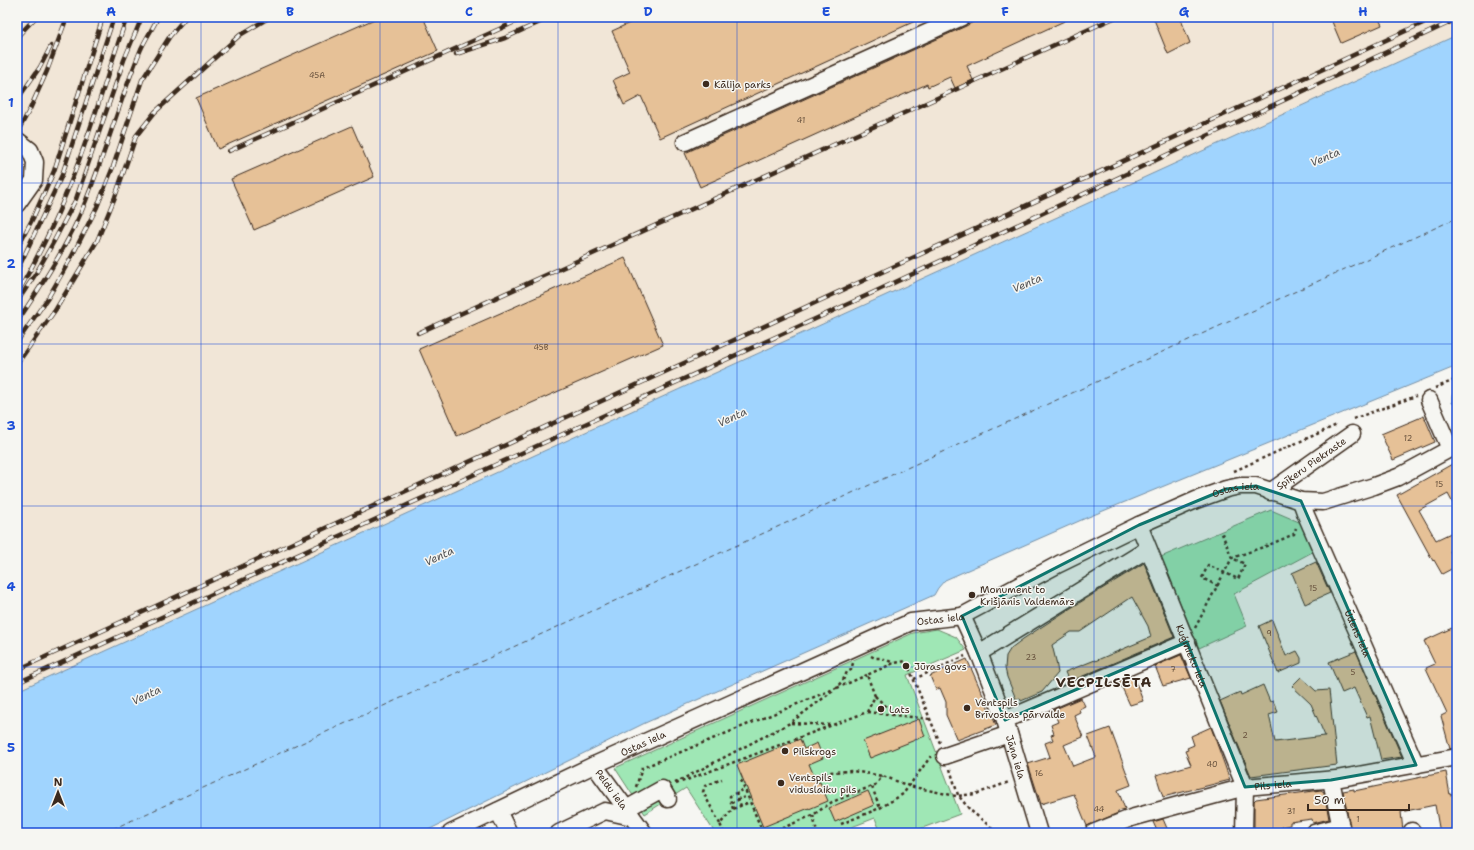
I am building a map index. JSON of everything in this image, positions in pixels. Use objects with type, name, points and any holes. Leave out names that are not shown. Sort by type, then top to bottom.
[{"type":"street","points":[[684,142],[962,17]]},
{"type":"street","points":[[17,140],[30,150],[35,162],[34,180],[17,204]]},
{"type":"street","points":[[1426,395],[1454,447]]},
{"type":"street","name":"Spīķeru Piekraste","points":[[1270,492],[1347,426]]},
{"type":"street","name":"Ostas iela","points":[[451,833],[594,765],[911,622],[962,616],[1059,564],[1139,525],[1196,500],[1226,489],[1247,485],[1256,486],[1270,492],[1301,501],[1323,502],[1398,477],[1454,447]]},
{"type":"street","name":"Ūdens iela","points":[[1301,501],[1416,765]]},
{"type":"street","name":"Kuģinieku iela","points":[[1139,525],[1245,787]]},
{"type":"street","points":[[979,653],[1148,549]]},
{"type":"street","name":"Jāņa iela","points":[[962,616],[979,653],[1007,727],[1016,772],[1040,833]]},
{"type":"street","points":[[943,750],[1007,727],[1187,642]]},
{"type":"street","name":"Pils iela","points":[[1094,833],[1131,818],[1245,787],[1331,780],[1457,757]]},
{"type":"street","name":"Peldu iela","points":[[594,765],[644,833]]},
{"type":"street","points":[[1314,833],[1342,830],[1331,780]]},
{"type":"street","points":[[1244,833],[1245,787]]},
{"type":"street","points":[[559,833],[605,811],[629,813],[665,794]]},
{"type":"street","points":[[498,811],[509,833]]},
{"type":"path","points":[[1233,472],[1426,395],[1457,379]]},
{"type":"path","points":[[1187,642],[1232,558],[1269,545],[1294,534],[1298,522]]},
{"type":"path","points":[[1218,586],[1202,578],[1208,565],[1238,579],[1245,564],[1232,558],[1221,531]]},
{"type":"path","points":[[870,656],[881,658],[894,664]]},
{"type":"path","points":[[665,794],[790,723],[836,688],[843,680],[847,672],[851,670],[854,658]]},
{"type":"path","points":[[635,789],[642,768],[894,664],[906,661],[943,750],[958,795],[970,810],[998,833]]},
{"type":"path","points":[[914,679],[950,663]]},
{"type":"path","points":[[867,675],[875,696],[895,715]]},
{"type":"path","points":[[867,712],[875,696]]},
{"type":"path","points":[[665,794],[867,712],[930,720]]},
{"type":"path","points":[[790,723],[832,725]]},
{"type":"path","points":[[841,824],[880,808],[903,794],[943,750]]},
{"type":"path","points":[[813,777],[842,770],[853,770],[883,776],[909,786],[949,795],[958,795],[976,794],[1016,772]]},
{"type":"path","points":[[771,833],[813,815],[832,802],[848,798],[872,787],[883,776]]},
{"type":"path","points":[[722,779],[705,786],[703,792],[724,833]]},
{"type":"path","points":[[741,780],[763,833]]},
{"type":"path","points":[[872,787],[880,808]]},
{"type":"path","points":[[733,809],[730,796],[744,789]]},
{"type":"path","points":[[736,792],[741,806]]},
{"type":"path","points":[[731,803],[747,796]]},
{"type":"path","points":[[720,824],[733,809],[750,802]]},
{"type":"path","points":[[813,815],[817,833]]},
{"type":"highlighted area","points":[[1256,486],[1301,501],[1416,765],[1331,780],[1245,787],[1187,642],[1005,720],[962,616],[1139,525],[1226,489]]},
{"type":"shaded area","points":[[17,17],[1457,17],[1457,35],[17,691]]},
{"type":"green space","points":[[1271,510],[1306,525],[1318,549],[1234,594],[1247,626],[1199,648],[1161,557]]},
{"type":"green space","points":[[937,629],[956,637],[966,650],[907,675],[960,814],[909,833],[881,833],[875,818],[839,833],[715,833],[686,788],[645,814],[615,768],[913,633]]},
{"type":"water","name":"Venta","points":[[1457,35],[1457,366],[1086,518],[945,580],[934,595],[645,723],[422,833],[17,833],[17,691]]},
{"type":"water","points":[[1457,386],[1457,404],[1452,403],[1452,396]]},
{"type":"building","points":[[379,17],[423,17],[438,51],[218,149],[196,98]]},
{"type":"building","name":"Kālija parks","points":[[643,17],[924,17],[660,138],[641,96],[624,105],[613,80],[630,72],[612,31]]},
{"type":"building","points":[[982,17],[1073,17],[967,66],[973,80],[955,88],[950,77],[928,87],[927,84],[700,187],[685,153],[966,26]]},
{"type":"building","points":[[1153,17],[1180,17],[1190,43],[1168,54]]},
{"type":"building","points":[[1330,17],[1378,17],[1382,25],[1341,43]]},
{"type":"building","points":[[352,126],[374,177],[254,230],[231,179]]},
{"type":"building","points":[[625,258],[663,345],[457,436],[419,349]]},
{"type":"building","points":[[1424,416],[1435,442],[1393,460],[1381,434]]},
{"type":"building","points":[[1454,463],[1457,469],[1457,511],[1448,494],[1419,510],[1436,540],[1457,530],[1457,548],[1450,551],[1457,566],[1442,574],[1434,560],[1433,561],[1397,495]]},
{"type":"building","points":[[1316,562],[1330,593],[1305,604],[1292,573]]},
{"type":"building","points":[[1144,563],[1174,637],[1069,682],[1065,672],[1151,637],[1148,626],[1132,597],[1080,632],[1071,632],[1052,645],[1058,673],[1042,692],[1021,701],[1020,698],[1016,699],[1005,668],[1006,656],[1011,648],[1066,611]]},
{"type":"building","points":[[1272,620],[1286,656],[1297,651],[1301,658],[1301,663],[1278,673],[1259,626]]},
{"type":"building","points":[[1452,628],[1457,638],[1457,698],[1454,698],[1457,708],[1457,748],[1450,749],[1441,716],[1447,713],[1426,668],[1435,664],[1424,641]]},
{"type":"building","points":[[1356,651],[1402,757],[1381,760],[1370,716],[1367,717],[1354,688],[1342,693],[1329,662]]},
{"type":"building","points":[[1181,655],[1191,678],[1163,686],[1155,666]]},
{"type":"building","name":"Ventspils Brīvostas pārvalde","points":[[967,659],[996,725],[957,740],[946,715],[946,702],[940,688],[936,690],[930,676]]},
{"type":"building","points":[[1133,675],[1143,701],[1130,705],[1119,681]]},
{"type":"building","points":[[1301,677],[1316,691],[1329,690],[1337,765],[1251,776],[1220,701],[1240,692],[1241,695],[1263,685],[1270,702],[1273,701],[1278,712],[1269,715],[1275,742],[1325,736],[1311,704],[1292,686]]},
{"type":"building","points":[[1081,698],[1085,706],[1079,709],[1080,712],[1074,715],[1083,737],[1064,745],[1073,766],[1096,757],[1088,736],[1110,728],[1131,785],[1118,790],[1125,809],[1087,826],[1074,794],[1041,804],[1028,764],[1050,757],[1045,743],[1053,740],[1051,735],[1054,734],[1051,725],[1058,722],[1053,710]]},
{"type":"building","points":[[919,719],[925,736],[870,758],[863,741]]},
{"type":"building","points":[[1211,727],[1230,780],[1163,797],[1156,775],[1191,765],[1185,751],[1188,750],[1187,748],[1194,745],[1191,736]]},
{"type":"building","name":"Ventspils viduslaiku pils","points":[[800,739],[804,749],[817,743],[823,758],[809,764],[817,783],[820,782],[828,801],[763,827],[737,765]]},
{"type":"building","points":[[1446,772],[1450,795],[1457,793],[1457,827],[1450,829],[1451,833],[1440,833],[1435,805],[1401,812],[1403,831],[1399,832],[1400,833],[1351,833],[1343,791],[1354,789],[1354,791]]},
{"type":"building","points":[[1321,790],[1324,792],[1329,819],[1313,823],[1312,819],[1290,822],[1290,825],[1281,827],[1281,833],[1254,833],[1254,801],[1256,799]]},
{"type":"building","points":[[868,791],[874,805],[835,822],[829,808]]},
{"type":"building","points":[[1163,819],[1169,833],[1158,833],[1153,822]]},
{"type":"ferry route","points":[[104,833],[1457,218]]},
{"type":"railway","points":[[17,37],[36,17]]},
{"type":"railway","points":[[17,133],[30,109],[47,71],[67,17]]},
{"type":"railway","points":[[17,248],[33,218],[54,171],[103,17]]},
{"type":"railway","points":[[17,271],[62,175],[114,17]]},
{"type":"railway","points":[[21,287],[50,231],[74,174],[127,17]]},
{"type":"railway","points":[[17,302],[35,275],[76,199],[124,60],[142,17]]},
{"type":"railway","points":[[17,322],[58,258],[79,217],[96,176],[141,49],[158,17]]},
{"type":"railway","points":[[17,342],[48,298],[72,256],[97,207],[113,167],[142,80],[170,36],[186,17]]},
{"type":"railway","points":[[17,364],[56,309],[97,241],[115,197],[136,136],[155,112],[240,35],[270,17]]},
{"type":"railway","points":[[229,151],[526,17]]},
{"type":"railway","points":[[456,54],[505,38],[551,17]]},
{"type":"railway","points":[[418,333],[1116,17]]},
{"type":"railway","points":[[17,670],[1436,17]]},
{"type":"railway","points":[[17,683],[870,294],[1457,19]]},
{"type":"railway","points":[[17,100],[40,67],[51,46]]},
{"type":"place","name":"Kālija parks","points":[[706,84]]},
{"type":"place","name":"Monument to Krišjānis Valdemārs","points":[[972,595]]},
{"type":"place","name":"Jūras govs","points":[[906,666]]},
{"type":"place","name":"Ventspils Brīvostas pārvalde","points":[[967,708]]},
{"type":"place","name":"Lats","points":[[881,709]]},
{"type":"place","name":"Pilskrogs","points":[[785,751]]},
{"type":"place","name":"Ventspils viduslaiku pils","points":[[781,783]]},
{"type":"district","name":"VECPILSĒTA","points":[[1104,682]]}]
